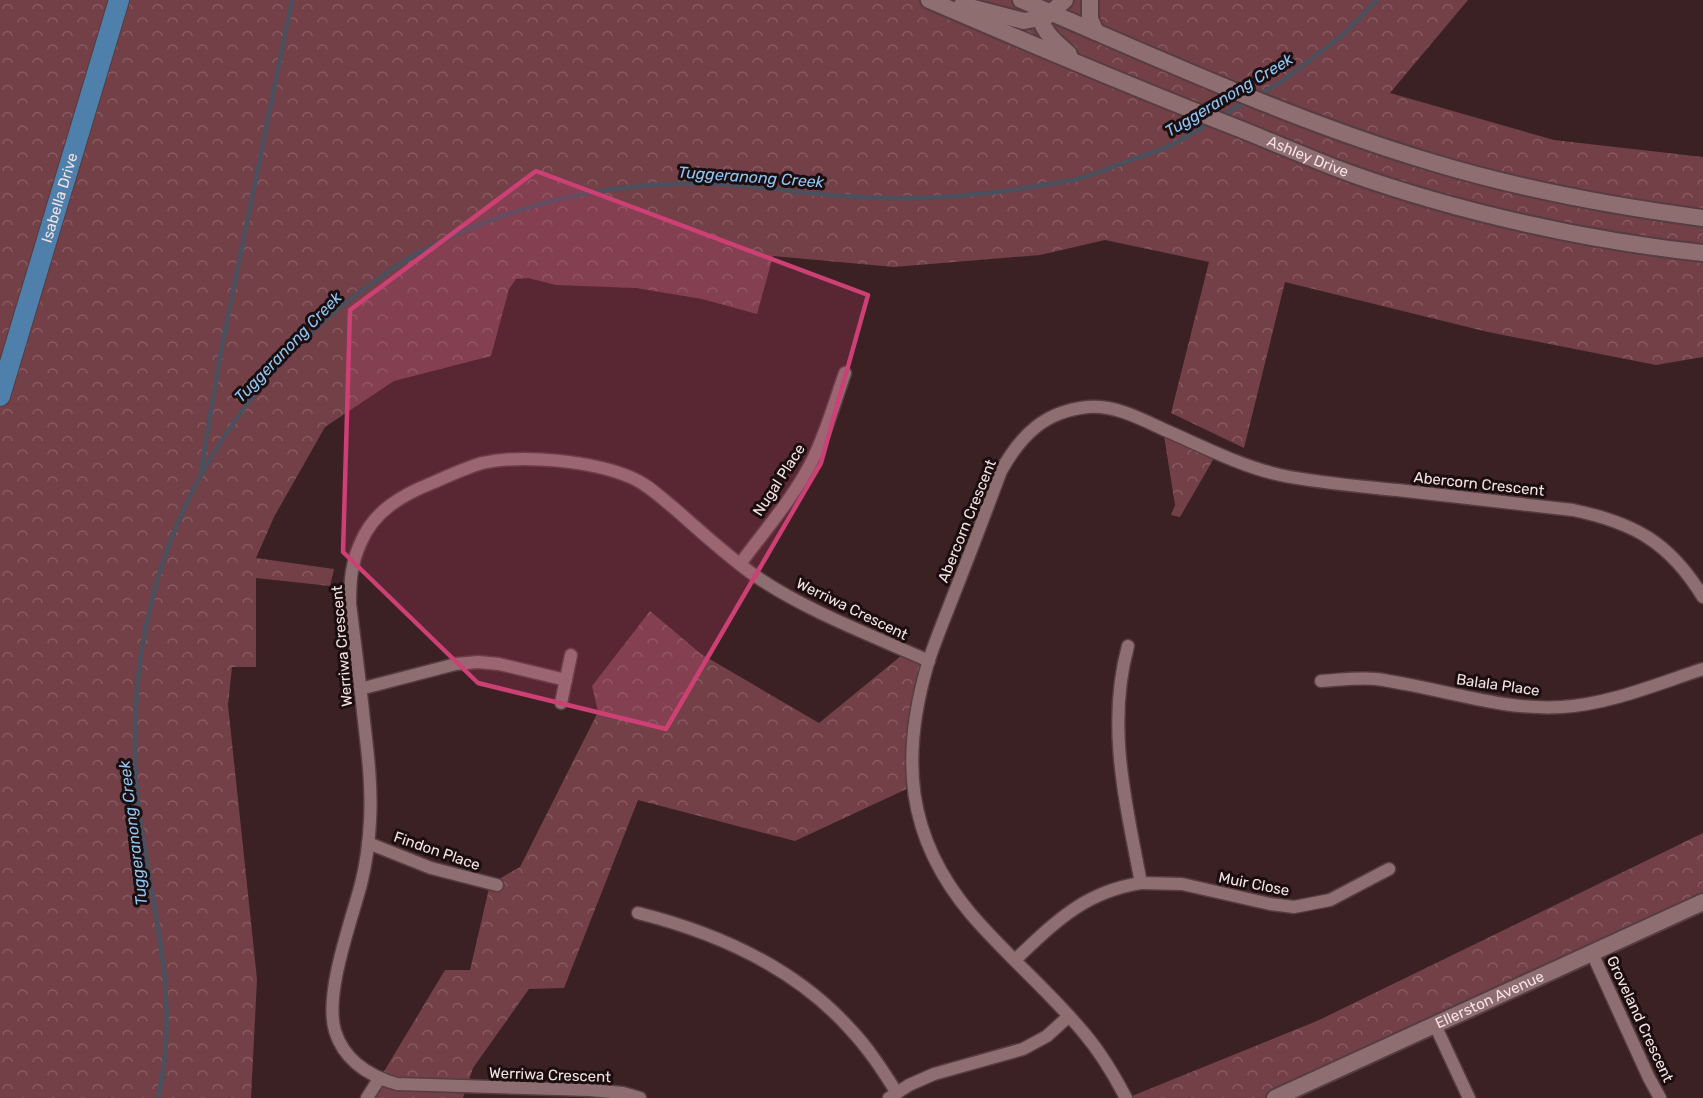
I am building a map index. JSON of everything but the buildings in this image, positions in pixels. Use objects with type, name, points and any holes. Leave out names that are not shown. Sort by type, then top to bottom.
[{"type":"main road","name":"Isabella Drive","points":[[0,396],[119,0]]},
{"type":"main road","name":"Ashley Drive","points":[[929,0],[1088,68],[1349,173],[1454,205],[1544,227],[1703,253]]},
{"type":"main road","points":[[945,0],[1024,21],[1065,0]]},
{"type":"main road","points":[[1021,0],[1210,81],[1338,131],[1431,162],[1527,188],[1624,208],[1703,218]]},
{"type":"main road","points":[[1090,0],[1090,19],[1096,32]]},
{"type":"main road","points":[[1044,10],[1046,32],[1052,40],[1088,68]]},
{"type":"main road","name":"Ellerston Avenue","points":[[1275,1098],[1703,902]]},
{"type":"street","name":"Nugal Place","points":[[740,564],[795,489],[814,458],[844,373]]},
{"type":"street","name":"Abercorn Crescent","points":[[1126,1098],[1111,1070],[1085,1034],[972,915],[948,885],[930,852],[918,817],[912,776],[912,742],[918,701],[928,662],[1001,471],[1013,449],[1030,431],[1051,417],[1087,407],[1100,407],[1124,412],[1234,461],[1278,474],[1323,482],[1574,510],[1606,517],[1637,530],[1664,549],[1701,589]]},
{"type":"street","name":"Werriwa Crescent","points":[[640,1098],[623,1093],[590,1090],[407,1085],[379,1079],[360,1068],[345,1052],[335,1032],[331,1010],[334,987],[362,880],[370,819],[370,772],[350,604],[352,565],[361,540],[376,519],[395,501],[469,467],[515,459],[609,469],[633,478],[654,492],[740,564],[794,599],[928,662]]},
{"type":"street","points":[[1128,646],[1120,674],[1118,747],[1141,883]]},
{"type":"street","points":[[561,703],[571,655]]},
{"type":"street","points":[[360,689],[456,664],[478,662],[499,664],[566,680]]},
{"type":"street","name":"Balala Place","points":[[1321,681],[1374,679],[1523,707],[1560,708],[1614,698],[1703,669]]},
{"type":"street","name":"Findon Place","points":[[368,843],[431,868],[497,885]]},
{"type":"street","name":"Muir Close","points":[[1015,960],[1074,907],[1100,894],[1141,883],[1182,884],[1270,904],[1294,907],[1330,900],[1389,870]]},
{"type":"street","points":[[638,913],[674,922],[743,949],[801,984],[852,1030],[893,1095],[934,1074],[1023,1049],[1047,1036],[1068,1016]]},
{"type":"street","name":"Groveland Crescent","points":[[1592,953],[1660,1098]]},
{"type":"street","points":[[1435,1025],[1469,1098]]},
{"type":"street","points":[[367,1098],[379,1079]]},
{"type":"highlighted area","points":[[536,171],[868,295],[821,463],[666,729],[478,683],[343,552],[350,310]]},
{"type":"green space","points":[[0,0],[1468,0],[1390,93],[1554,140],[1703,157],[1703,357],[1656,365],[1488,332],[1285,282],[1244,448],[1171,413],[1209,262],[1105,240],[1040,255],[894,267],[773,256],[757,314],[702,299],[636,288],[556,285],[528,278],[516,279],[509,289],[491,356],[394,381],[325,427],[274,517],[256,558],[334,569],[330,586],[256,578],[256,667],[232,667],[228,705],[257,979],[251,1098],[0,1098]]},
{"type":"green space","points":[[1163,429],[1217,453],[1180,517],[1171,515],[1175,505]]},
{"type":"green space","points":[[650,611],[701,654],[819,723],[907,651],[929,661],[922,687],[913,786],[795,841],[638,800],[564,988],[529,989],[473,1068],[463,1098],[368,1098],[445,970],[470,970],[490,884],[520,867],[598,712],[592,686]]},
{"type":"green space","points":[[1703,833],[1703,902],[1275,1098],[1127,1098],[1317,1021]]},
{"type":"waterway","points":[[201,471],[221,351],[292,0]]},
{"type":"waterway","name":"Tuggeranong Creek","points":[[1258,95],[1281,82],[1343,35],[1377,0]]},
{"type":"waterway","name":"Tuggeranong Creek","points":[[1221,116],[1248,101]]},
{"type":"waterway","name":"Tuggeranong Creek","points":[[158,1098],[165,1057],[167,1017],[165,978],[140,821],[135,755],[138,678],[146,627],[158,578],[173,534],[192,492],[215,451],[241,412],[270,375],[303,341],[337,310],[411,257],[442,241],[506,215],[572,197],[640,186],[695,183],[867,197],[916,198],[989,193],[1087,176],[1163,149],[1212,122]]}]
